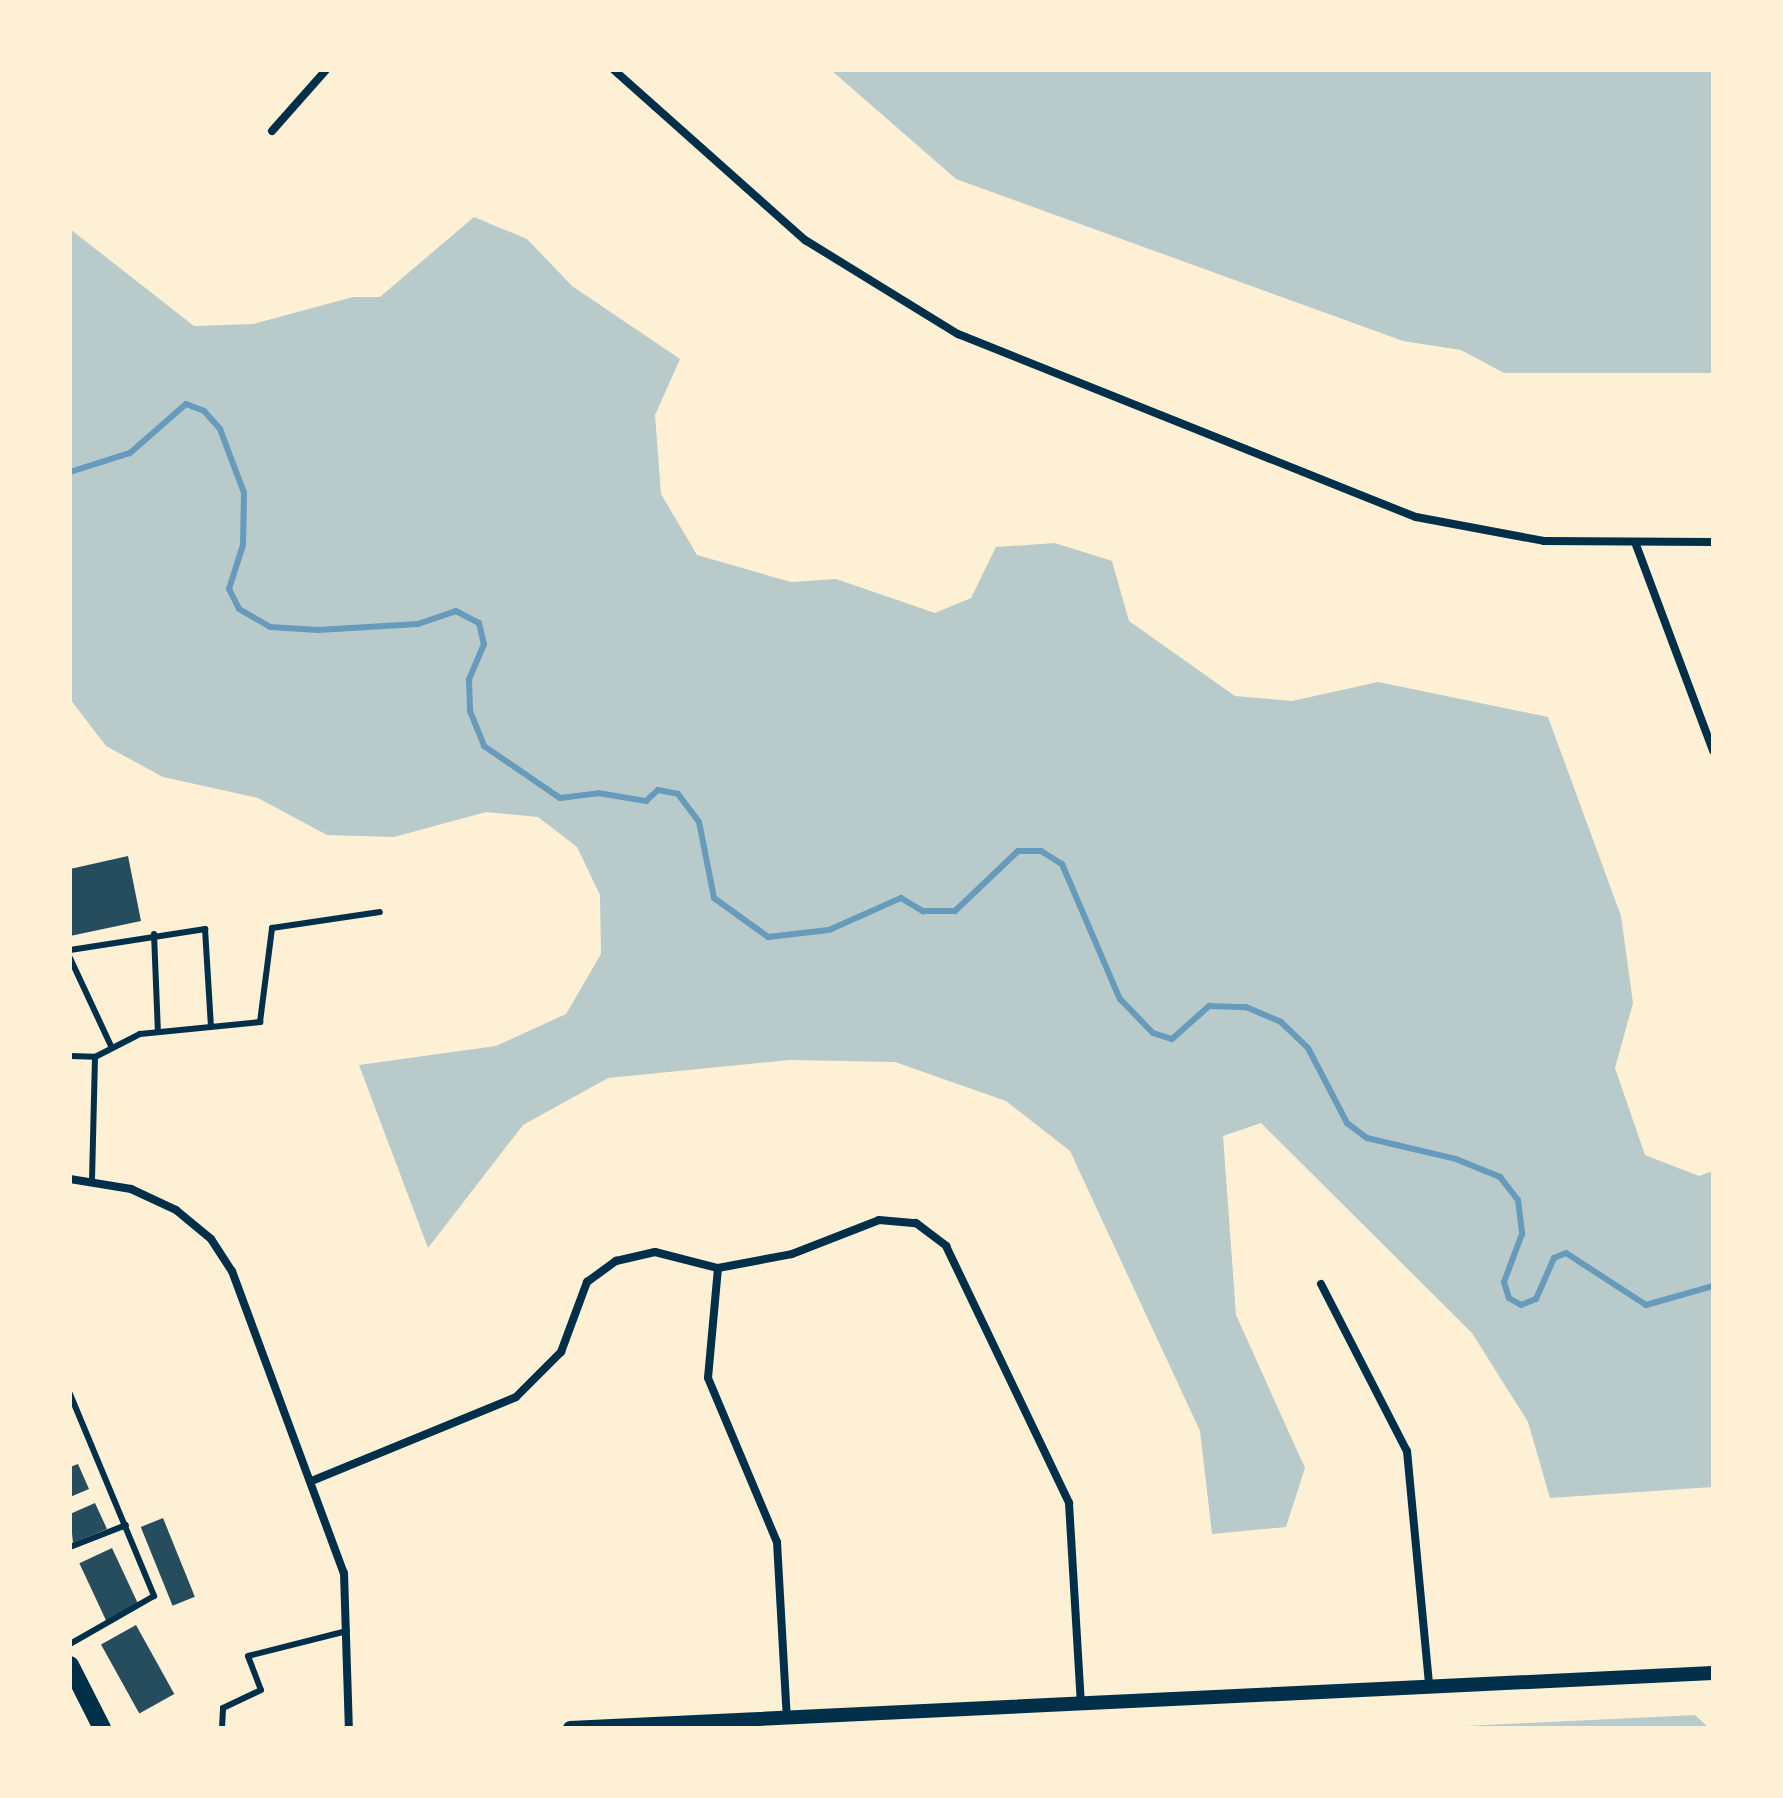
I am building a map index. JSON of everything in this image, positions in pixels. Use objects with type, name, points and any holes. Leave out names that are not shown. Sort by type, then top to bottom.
[{"type":"main road","points":[[70,1665],[102,1728]]},
{"type":"street","points":[[272,131],[326,70]]},
{"type":"street","points":[[614,70],[805,240],[958,334],[1416,517],[1544,541],[1713,542]]},
{"type":"street","points":[[1635,542],[1713,751]]},
{"type":"street","points":[[70,1179],[92,1180],[176,1210],[211,1239],[232,1271],[314,1480],[344,1573],[349,1728]]},
{"type":"street","points":[[314,1480],[516,1397],[561,1352],[587,1282],[616,1261],[655,1252],[718,1268],[792,1254],[879,1220],[916,1223],[946,1246],[1069,1503],[1081,1703]]},
{"type":"street","points":[[718,1268],[708,1378],[777,1542],[787,1719]]},
{"type":"street","points":[[1321,1284],[1407,1451],[1429,1683]]},
{"type":"street","points":[[570,1728],[1429,1683],[1713,1673]]},
{"type":"lane","points":[[70,1056],[95,1057],[158,1032],[260,1022],[272,928],[380,912]]},
{"type":"lane","points":[[70,950],[154,934],[205,929],[211,1027]]},
{"type":"lane","points":[[154,934],[158,1032]]},
{"type":"lane","points":[[70,958],[112,1048]]},
{"type":"lane","points":[[92,1180],[95,1057]]},
{"type":"lane","points":[[70,1394],[154,1596],[70,1644]]},
{"type":"lane","points":[[70,1547],[126,1525]]},
{"type":"lane","points":[[222,1728],[223,1708],[261,1690],[248,1656],[347,1631]]},
{"type":"shaded area","points":[[831,70],[1713,70],[1713,373],[1504,373],[1461,350],[1403,341],[956,179]]},
{"type":"shaded area","points":[[474,217],[527,239],[572,286],[680,359],[655,415],[661,494],[697,555],[791,582],[836,579],[935,613],[971,598],[996,547],[1055,543],[1112,561],[1129,621],[1235,696],[1292,701],[1378,682],[1548,717],[1621,916],[1633,1003],[1615,1068],[1645,1155],[1699,1176],[1713,1171],[1713,1487],[1550,1498],[1528,1422],[1472,1333],[1261,1123],[1223,1136],[1236,1315],[1305,1468],[1286,1527],[1212,1534],[1200,1431],[1070,1151],[1006,1101],[895,1062],[790,1060],[608,1078],[523,1125],[428,1248],[359,1065],[496,1046],[566,1014],[601,954],[600,895],[577,847],[538,817],[486,812],[394,837],[327,835],[258,798],[163,777],[106,746],[70,699],[70,229],[194,326],[253,324],[353,297],[380,297]]},
{"type":"shaded area","points":[[1695,1715],[1709,1728],[1424,1728]]},
{"type":"building","points":[[128,856],[141,921],[70,936],[70,869]]},
{"type":"building","points":[[78,1464],[89,1489],[70,1497],[70,1467]]},
{"type":"building","points":[[95,1503],[107,1529],[73,1543],[70,1514]]},
{"type":"building","points":[[163,1518],[195,1597],[173,1606],[141,1527]]},
{"type":"building","points":[[112,1548],[139,1606],[106,1621],[79,1563]]},
{"type":"building","points":[[136,1625],[174,1694],[139,1713],[101,1644]]},
{"type":"waterway","points":[[70,472],[130,453],[186,404],[204,411],[220,429],[244,493],[243,545],[229,589],[239,609],[270,627],[318,630],[418,624],[456,611],[479,623],[484,644],[469,680],[470,711],[484,746],[560,798],[598,793],[646,801],[658,790],[678,794],[699,822],[714,898],[768,937],[829,930],[901,898],[923,911],[955,911],[1018,851],[1041,851],[1062,864],[1120,999],[1153,1033],[1172,1039],[1209,1006],[1246,1007],[1281,1022],[1308,1048],[1347,1123],[1367,1138],[1456,1159],[1500,1177],[1518,1200],[1522,1234],[1504,1282],[1509,1298],[1521,1305],[1536,1299],[1554,1258],[1566,1253],[1646,1305],[1713,1286]]}]
